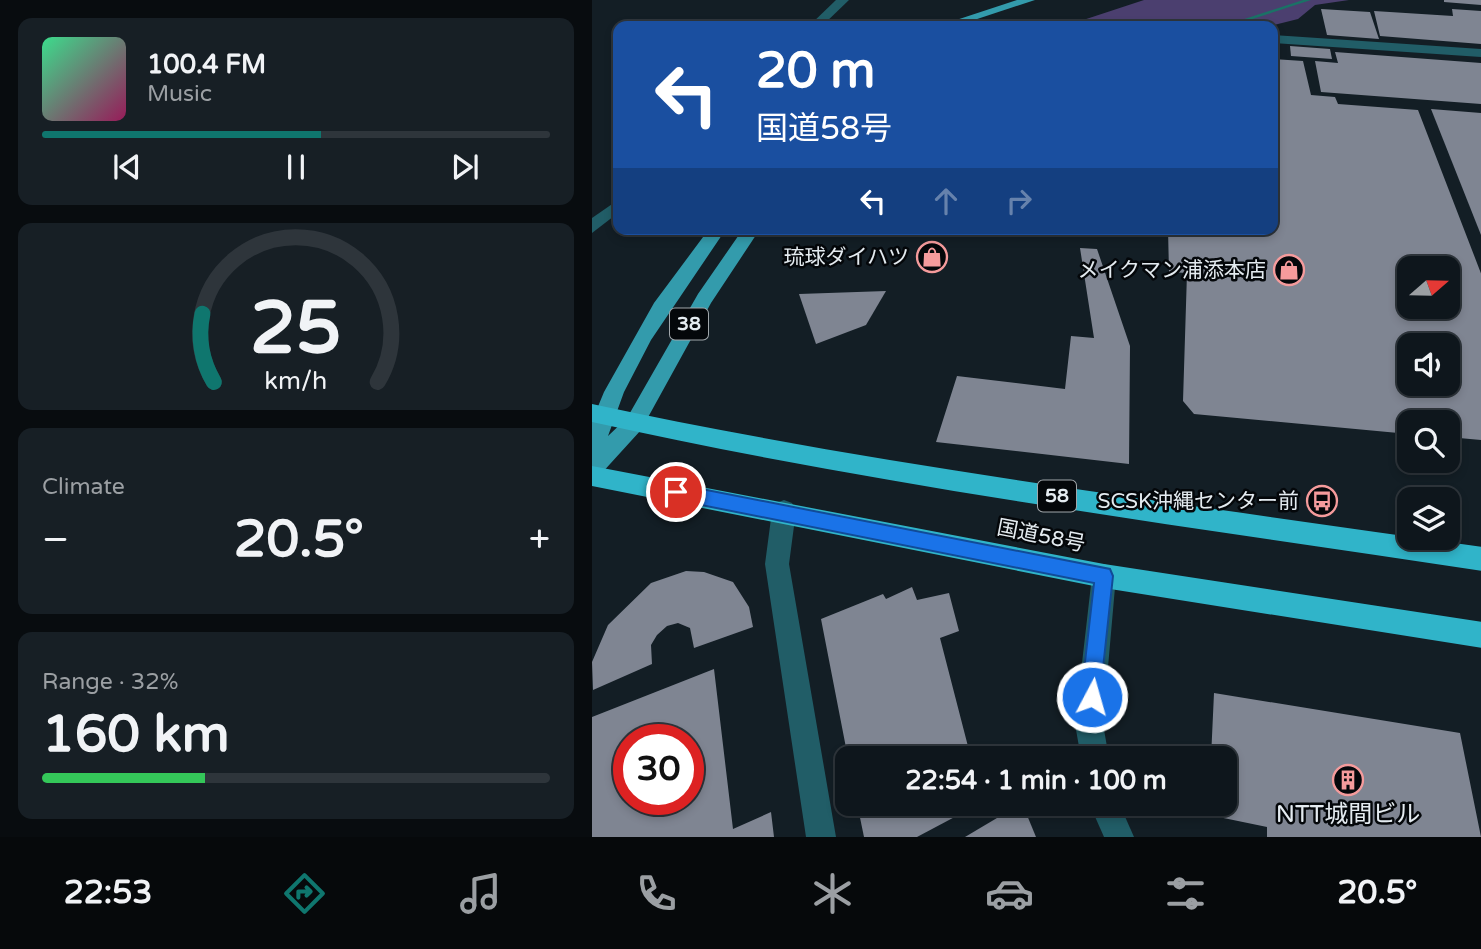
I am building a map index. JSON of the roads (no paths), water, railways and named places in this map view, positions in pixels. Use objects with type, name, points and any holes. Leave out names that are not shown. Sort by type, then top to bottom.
[{"type":"highway","name":"国道58号","points":[[597,414],[634,424],[1055,496],[1482,559]]},
{"type":"highway","name":"国道58号","points":[[592,476],[784,511],[1104,576],[1482,635]]},
{"type":"main road","points":[[960,21],[1029,0]]},
{"type":"main road","name":"38","points":[[592,453],[597,414],[687,268],[713,235]]},
{"type":"main road","name":"38","points":[[592,468],[634,424],[704,299],[748,235]]},
{"type":"street","points":[[820,21],[843,0]]},
{"type":"street","points":[[1278,39],[1482,53]]},
{"type":"street","points":[[592,227],[613,209]]},
{"type":"street","points":[[784,511],[776,564],[821,837]]},
{"type":"street","points":[[1093,746],[1089,724],[1104,576]]},
{"type":"street","points":[[1110,816],[1119,837]]},
{"type":"waterway","points":[[1242,21],[1308,0]]},
{"type":"place","name":"琉球ダイハツ","points":[[932,257]]},
{"type":"place","name":"メイクマン浦添本店","points":[[1289,270]]},
{"type":"place","name":"SCSK沖縄センター前","points":[[1322,501]]},
{"type":"place","name":"NTT城間ビル","points":[[1348,780]]}]
